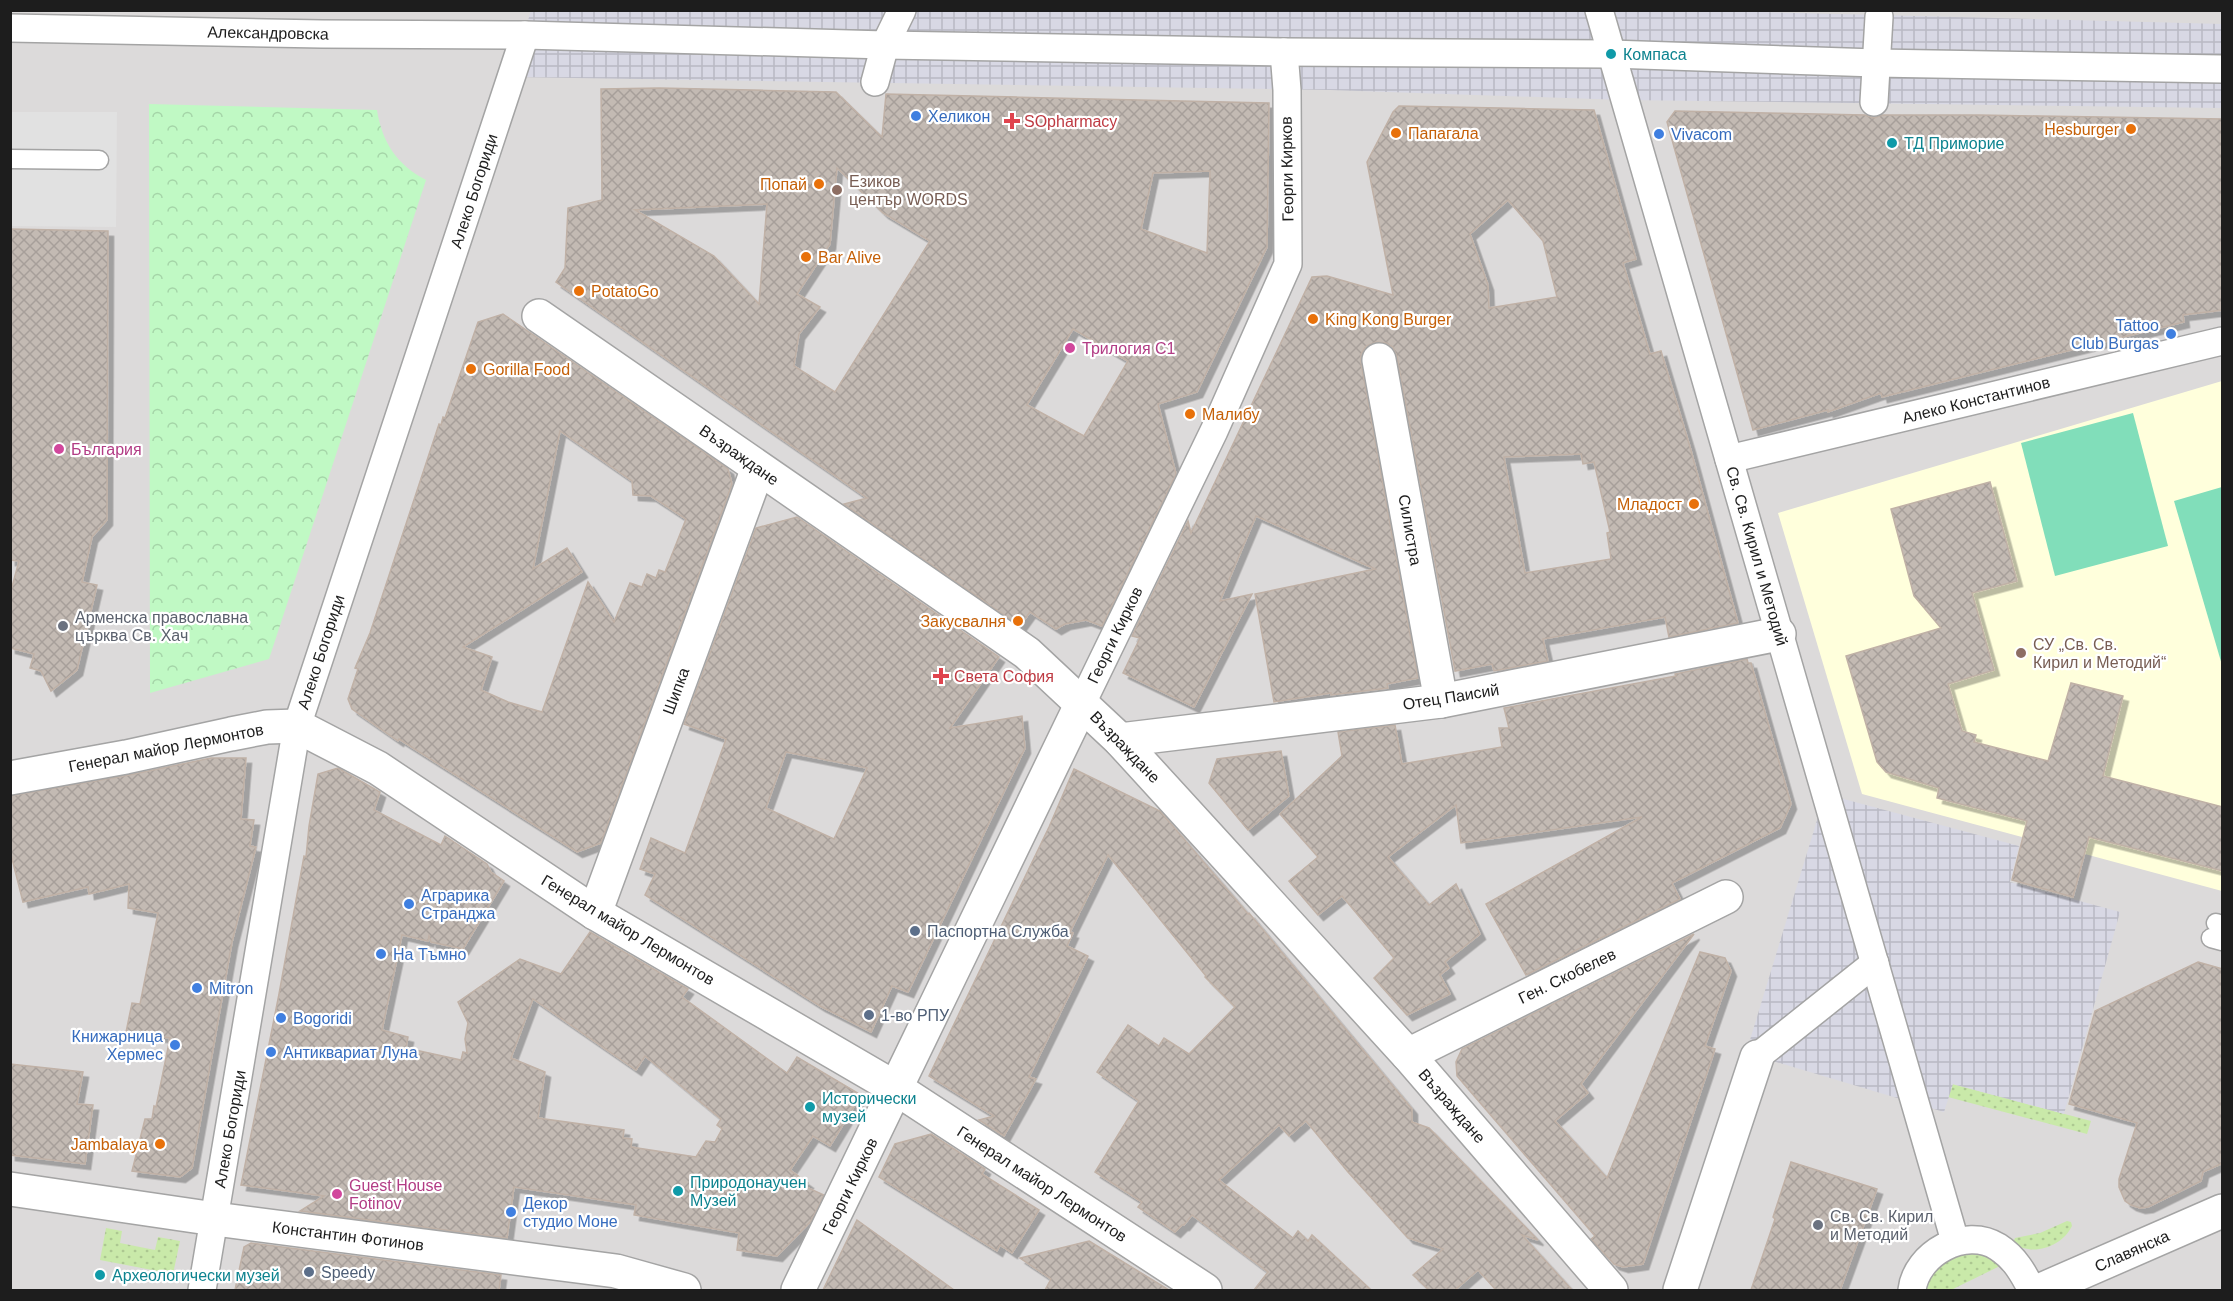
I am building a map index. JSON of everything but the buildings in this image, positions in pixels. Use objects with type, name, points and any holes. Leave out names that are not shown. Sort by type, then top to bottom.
[{"type":"street","points":[[874,82],[885,45],[902,10]]},
{"type":"street","name":"Св. Св. Кирил и Методий","points":[[1599,10],[1955,1241]]},
{"type":"street","points":[[1874,102],[1879,17]]},
{"type":"street","name":"Александровска","points":[[10,28],[322,22],[525,35],[885,45],[1284,52],[1611,54],[1876,63],[2223,69]]},
{"type":"street","name":"Алеко Богориди","points":[[202,1290],[297,726],[525,35]]},
{"type":"street","name":"Георги Кирков","points":[[798,1290],[1214,431],[1288,264],[1287,90],[1284,52]]},
{"type":"street","name":"Възраждане","points":[[539,316],[1027,653],[1120,740],[1408,1055],[1611,1290]]},
{"type":"street","name":"Алеко Константинов","points":[[1729,459],[2223,341]]},
{"type":"street","name":"Силистра","points":[[1379,360],[1441,701]]},
{"type":"street","name":"Шипка","points":[[595,913],[758,468]]},
{"type":"street","name":"Отец Паисий","points":[[1120,740],[1441,701],[1779,634]]},
{"type":"street","name":"Генерал майор Лермонтов","points":[[10,778],[126,757],[267,727],[297,726],[378,768],[595,913],[897,1089],[1205,1290]]},
{"type":"street","name":"Ген. Скобелев","points":[[1408,1055],[1726,897]]},
{"type":"street","points":[[1680,1290],[1757,1057],[1875,963]]},
{"type":"street","name":"Константин Фотинов","points":[[10,1189],[215,1219],[616,1271],[684,1290]]},
{"type":"street","name":"Славянска","points":[[2042,1290],[2223,1211]]},
{"type":"street","points":[[1912,1290],[1913,1282],[1924,1261],[1955,1241],[1973,1239],[1997,1245],[2018,1264],[2032,1290]]},
{"type":"lane","points":[[10,159],[99,160]]},
{"type":"shaded area","points":[[531,10],[1686,10],[2222,24],[2222,108],[1624,100],[1330,90],[512,77]]},
{"type":"shaded area","points":[[11,11],[2222,11],[2222,1290],[11,1290]]},
{"type":"shaded area","points":[[11,112],[117,112],[116,227],[11,226]]},
{"type":"shaded area","name":"СУ „Св. Св. Кирил и Методий“","points":[[2222,381],[2222,891],[1862,794],[1778,513]]},
{"type":"shaded area","points":[[1825,794],[2019,846],[2010,882],[2120,912],[2064,1114],[1953,1084],[1944,1112],[1746,1053]]},
{"type":"green space","points":[[149,104],[377,110],[379,122],[392,151],[407,167],[426,180],[269,659],[150,693]]},
{"type":"green space","points":[[2133,413],[2168,546],[2055,576],[2021,443]]},
{"type":"green space","points":[[2222,487],[2222,665],[2174,501]]},
{"type":"green space","points":[[1952,1084],[2091,1121],[2087,1134],[1948,1097]]},
{"type":"green space","points":[[2067,1221],[2071,1222],[2072,1226],[2067,1233],[2046,1248],[2029,1249],[2013,1243],[2015,1238],[2040,1233]]},
{"type":"green space","points":[[106,1228],[122,1231],[120,1243],[155,1250],[158,1237],[180,1241],[173,1274],[100,1260]]},
{"type":"green space","points":[[1973,1250],[1989,1256],[2002,1265],[1951,1290],[1922,1290],[1932,1266]]},
{"type":"place","name":"Компаса","points":[[1611,54]]},
{"type":"place","name":"Хеликон","points":[[916,116]]},
{"type":"place","name":"SOpharmacy","points":[[1012,121]]},
{"type":"place","name":"Hesburger","points":[[2131,129]]},
{"type":"place","name":"Папагала","points":[[1396,133]]},
{"type":"place","name":"Vivacom","points":[[1659,134]]},
{"type":"place","name":"ТД Приморие","points":[[1892,143]]},
{"type":"place","name":"Попай","points":[[819,184]]},
{"type":"place","name":"Езиков център WORDS","points":[[837,190]]},
{"type":"place","name":"Bar Alive","points":[[806,257]]},
{"type":"place","name":"PotatoGo","points":[[579,291]]},
{"type":"place","name":"King Kong Burger","points":[[1313,319]]},
{"type":"place","name":"Tattoo Club Burgas","points":[[2171,334]]},
{"type":"place","name":"Трилогия С1","points":[[1070,348]]},
{"type":"place","name":"Gorilla Food","points":[[471,369]]},
{"type":"place","name":"Малибу","points":[[1190,414]]},
{"type":"place","name":"България","points":[[59,449]]},
{"type":"place","name":"Младост","points":[[1694,504]]},
{"type":"place","name":"Закусвалня","points":[[1018,621]]},
{"type":"place","name":"Арменска православна църква Св. Хач","points":[[63,626]]},
{"type":"place","name":"СУ „Св. Св. Кирил и Методий“","points":[[2021,653]]},
{"type":"place","name":"Света София","points":[[941,676]]},
{"type":"place","name":"Аграрика Странджа","points":[[409,904]]},
{"type":"place","name":"Паспортна Служба","points":[[915,931]]},
{"type":"place","name":"На Тъмно","points":[[381,954]]},
{"type":"place","name":"Mitron","points":[[197,988]]},
{"type":"place","name":"1-во РПУ","points":[[869,1015]]},
{"type":"place","name":"Bogoridi","points":[[281,1018]]},
{"type":"place","name":"Книжарница Хермес","points":[[175,1045]]},
{"type":"place","name":"Антиквариат Луна","points":[[271,1052]]},
{"type":"place","name":"Исторически музей","points":[[810,1107]]},
{"type":"place","name":"Jambalaya","points":[[160,1144]]},
{"type":"place","name":"Природонаучен Музей","points":[[678,1191]]},
{"type":"place","name":"Guest House Fotinov","points":[[337,1194]]},
{"type":"place","name":"Декор студио Моне","points":[[511,1212]]},
{"type":"place","name":"Св. Св. Кирил и Методий","points":[[1818,1225]]},
{"type":"place","name":"Speedy","points":[[309,1272]]},
{"type":"place","name":"Археологически музей","points":[[100,1275]]}]
